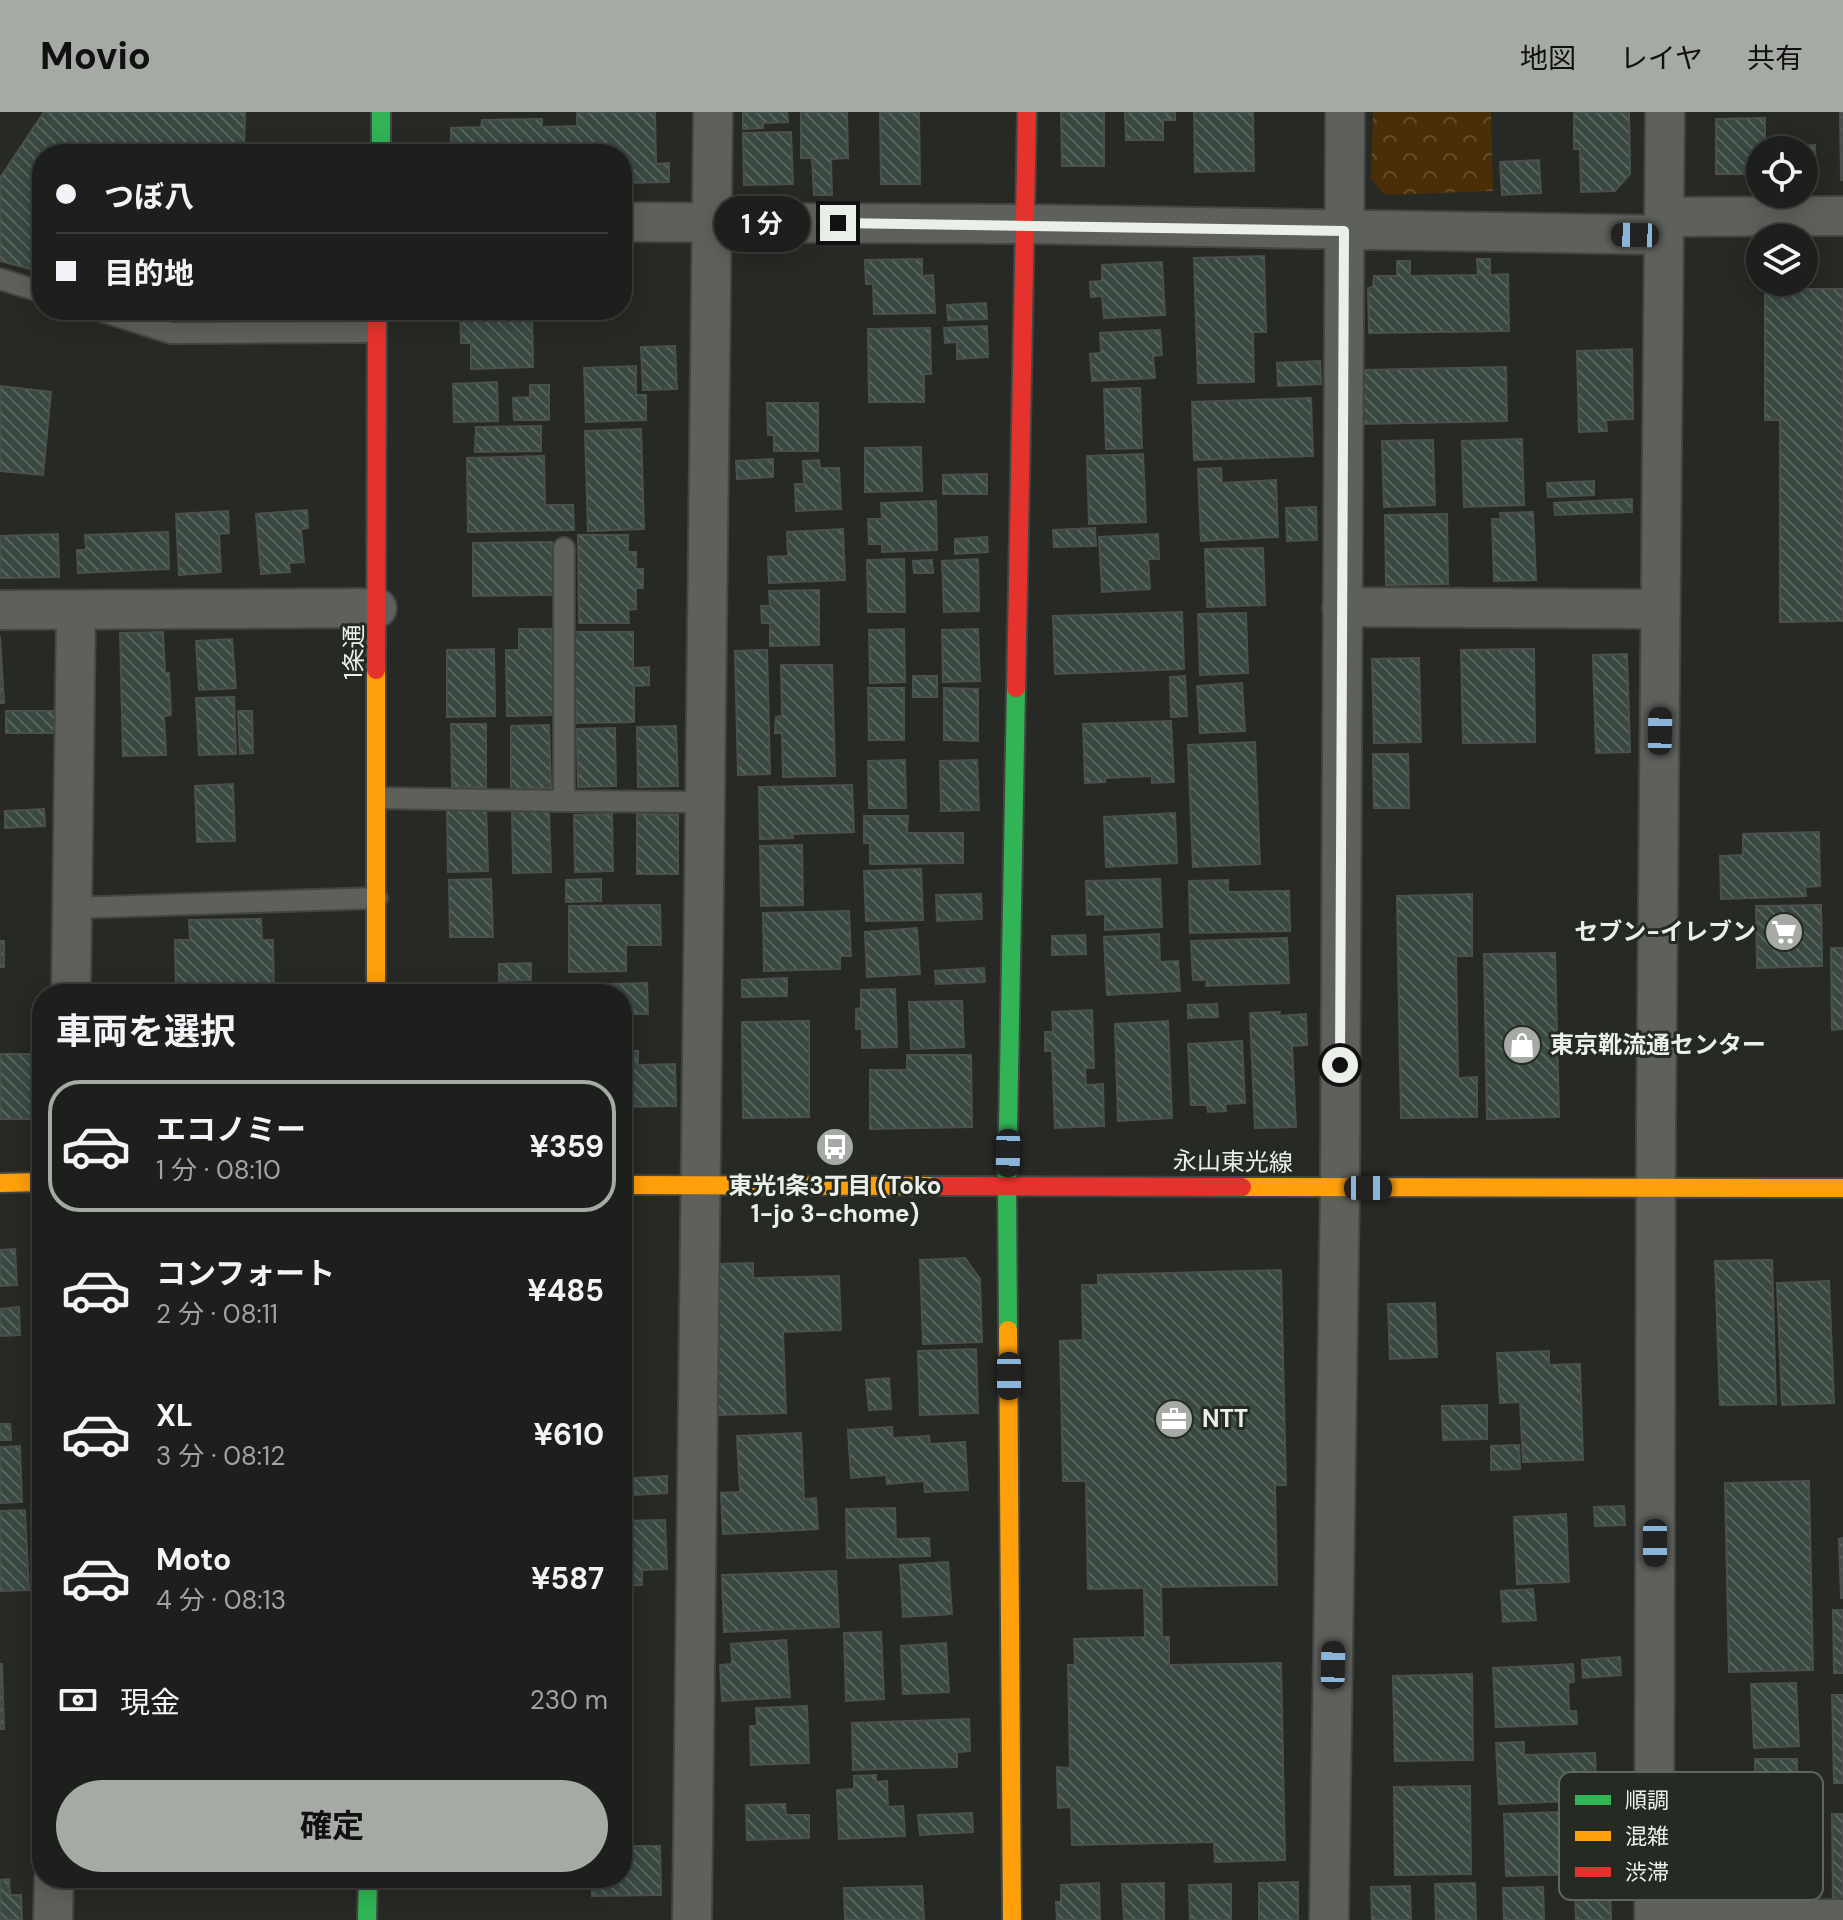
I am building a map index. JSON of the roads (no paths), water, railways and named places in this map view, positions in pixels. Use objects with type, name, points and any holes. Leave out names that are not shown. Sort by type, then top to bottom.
[{"type":"street","points":[[381,112],[381,144]]},
{"type":"street","points":[[692,1920],[713,112]]},
{"type":"street","points":[[1012,1920],[1007,1184],[1027,112]]},
{"type":"street","points":[[1329,1920],[1340,1187],[1345,112]]},
{"type":"street","points":[[1654,1772],[1665,112]]},
{"type":"street","points":[[632,222],[1026,224],[1344,231],[1664,226],[1843,216]]},
{"type":"street","name":"1条通","points":[[376,984],[377,320]]},
{"type":"street","points":[[1342,607],[1661,609]]},
{"type":"street","points":[[0,610],[377,608]]},
{"type":"street","points":[[71,984],[76,611]]},
{"type":"street","points":[[0,1183],[32,1182]]},
{"type":"street","name":"永山東光線","points":[[632,1185],[1007,1184],[1656,1190],[1843,1188]]},
{"type":"street","points":[[53,1920],[54,1888]]},
{"type":"street","points":[[367,1920],[368,1888]]},
{"type":"street","points":[[1654,1900],[1654,1920],[1843,1919]]},
{"type":"lane","points":[[0,279],[32,289]]},
{"type":"lane","points":[[130,320],[171,333],[376,332]]},
{"type":"lane","points":[[564,548],[564,801]]},
{"type":"lane","points":[[378,798],[706,802]]},
{"type":"lane","points":[[71,908],[377,898]]},
{"type":"place","name":"セブン-イレブン","points":[[1784,932]]},
{"type":"place","name":"東京靴流通センター","points":[[1522,1045]]},
{"type":"place","name":"東光1条3丁目 (Toko 1-jo 3-chome)","points":[[835,1147]]},
{"type":"place","name":"NTT","points":[[1174,1419]]}]
